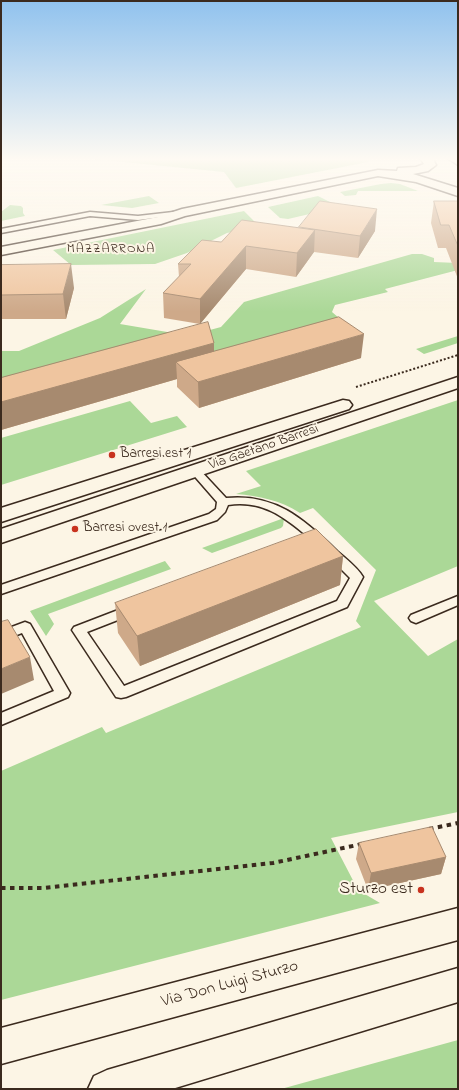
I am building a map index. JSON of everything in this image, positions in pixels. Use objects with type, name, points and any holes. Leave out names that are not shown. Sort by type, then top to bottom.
[{"type":"street","points":[[1,251],[161,220],[196,210]]},
{"type":"street","name":"Via Gaetano Barresi","points":[[1,515],[458,368]]},
{"type":"street","name":"Via Gaetano Barresi","points":[[1,536],[458,382]]},
{"type":"street","name":"Via Don Luigi Sturzo","points":[[1,1046],[458,924]]},
{"type":"street","points":[[107,1089],[155,1083],[458,985]]},
{"type":"lane","points":[[1,231],[90,214],[138,218],[182,213]]},
{"type":"lane","points":[[195,471],[223,502]]},
{"type":"lane","points":[[223,502],[242,500],[262,504],[289,516],[317,538],[357,577],[342,604],[121,693],[79,630],[317,538]]},
{"type":"lane","points":[[1,590],[213,517],[221,510],[223,502]]},
{"type":"lane","points":[[416,618],[458,600]]},
{"type":"lane","points":[[1,636],[25,627],[63,693],[1,719]]},
{"type":"path","points":[[427,830],[458,823]]},
{"type":"path","points":[[1,888],[43,888],[273,863],[365,843]]},
{"type":"green space","points":[[4,210],[23,210],[25,216],[1,221],[1,212]]},
{"type":"green space","points":[[271,210],[328,210],[288,219],[280,218]]},
{"type":"green space","points":[[244,211],[257,224],[251,228],[227,233],[187,253],[155,264],[71,265],[53,250]]},
{"type":"green space","points":[[412,254],[422,254],[434,258],[434,262],[458,263],[458,270],[385,289],[388,292],[335,305],[332,312],[339,318],[203,359],[1,381],[1,351],[19,351],[100,318],[146,289],[120,324],[179,334],[195,334],[221,327],[244,302]]},
{"type":"green space","points":[[458,336],[458,343],[424,354],[416,349]]},
{"type":"green space","points":[[458,400],[458,566],[374,601],[428,656],[458,639],[458,812],[331,838],[358,890],[380,903],[1,1000],[1,771],[102,727],[106,733],[361,627],[356,621],[376,570],[313,508],[300,513],[269,499],[236,494],[261,486],[246,471]]},
{"type":"green space","points":[[130,401],[151,423],[177,416],[187,427],[1,485],[1,438]]},
{"type":"green space","points":[[284,518],[283,526],[281,528],[212,553],[202,548]]},
{"type":"green space","points":[[165,561],[171,569],[48,614],[54,624],[46,636],[30,611]]},
{"type":"green space","points":[[458,1040],[458,1089],[281,1089]]},
{"type":"building","points":[[313,210],[376,210],[360,236],[299,227]]},
{"type":"building","points":[[437,210],[458,210],[458,246],[449,225],[441,225]]},
{"type":"building","points":[[242,220],[315,230],[297,253],[246,246],[200,299],[163,293],[191,264],[178,264],[202,240],[221,242]]},
{"type":"building","points":[[71,264],[63,294],[1,295],[1,265]]},
{"type":"building","points":[[339,317],[364,334],[198,382],[176,362]]},
{"type":"building","points":[[208,322],[214,343],[1,402],[1,378]]},
{"type":"building","points":[[316,529],[343,556],[137,636],[115,603]]},
{"type":"building","points":[[8,620],[30,657],[1,669],[1,622]]},
{"type":"building","points":[[432,827],[446,857],[371,873],[359,843]]},
{"type":"place","name":"Barresi est 1","points":[[112,455]]},
{"type":"place","name":"Barresi ovest 1","points":[[75,529]]},
{"type":"place","name":"Sturzo est","points":[[421,890]]},
{"type":"district","name":"MAZZARRONA","points":[[111,250]]}]
